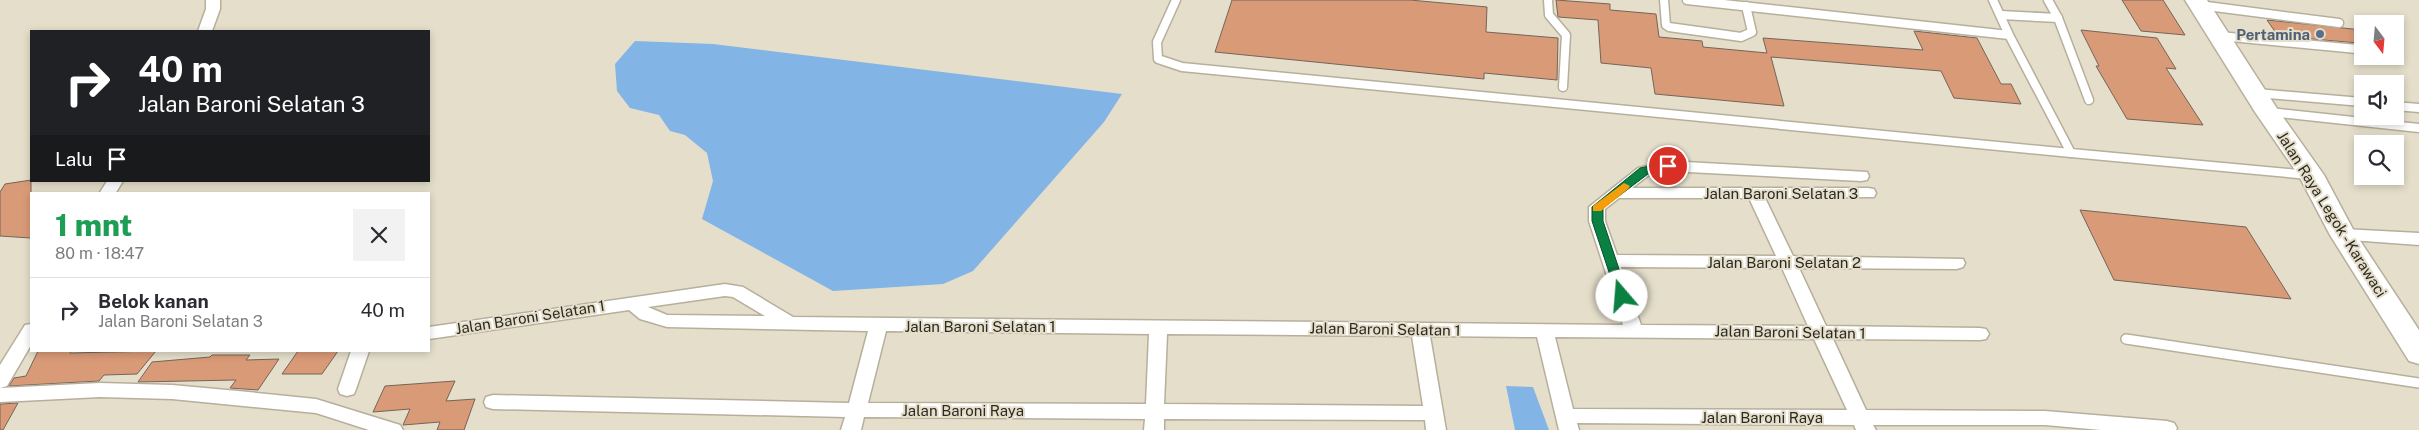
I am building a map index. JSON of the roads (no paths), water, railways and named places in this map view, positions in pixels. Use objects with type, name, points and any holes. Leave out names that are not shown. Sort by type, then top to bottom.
[{"type":"main road","name":"Jalan Raya Legok - Karawaci","points":[[2198,2],[2261,102],[2311,175],[2343,234],[2419,353]]},
{"type":"street","points":[[205,30],[213,9],[213,0]]},
{"type":"street","name":"Jalan Baroni Selatan 3","points":[[1616,193],[1644,171],[1668,166],[1861,176]]},
{"type":"street","points":[[1616,193],[1597,207],[1597,221],[1634,331]]},
{"type":"street","name":"Jalan Baroni Selatan 3","points":[[1616,193],[1868,193]]},
{"type":"street","points":[[1755,193],[1863,424]]},
{"type":"street","points":[[2343,234],[2419,239]]},
{"type":"street","name":"Jalan Baroni Selatan 2","points":[[1610,261],[1957,263]]},
{"type":"street","name":"Jalan Baroni Selatan 1","points":[[430,333],[631,302],[725,290],[737,291],[790,324]]},
{"type":"street","name":"Jalan Baroni Selatan 1","points":[[631,302],[646,315],[667,321],[790,324],[1980,334]]},
{"type":"street","points":[[852,430],[879,325]]},
{"type":"street","points":[[1154,421],[1158,327]]},
{"type":"street","points":[[1420,329],[1434,421]]},
{"type":"street","points":[[1544,330],[1567,423]]},
{"type":"street","points":[[0,381],[30,332]]},
{"type":"street","points":[[347,389],[360,352]]},
{"type":"street","points":[[0,395],[100,390],[172,392],[219,396],[316,406],[392,430]]},
{"type":"street","name":"Jalan Baroni Raya","points":[[493,402],[857,410],[1154,421],[1434,421]]},
{"type":"street","name":"Jalan Baroni Raya","points":[[1567,423],[1863,424],[2045,418],[2168,428]]},
{"type":"lane","points":[[1176,0],[1157,42],[1158,59],[1182,68],[2311,175]]},
{"type":"lane","points":[[1548,0],[1549,15],[1566,35],[1563,87]]},
{"type":"lane","points":[[1664,0],[1666,25],[1669,27],[1741,36],[1752,32],[1746,6]]},
{"type":"lane","points":[[1687,0],[2009,35]]},
{"type":"lane","points":[[1993,0],[2009,35],[2066,138],[2071,153]]},
{"type":"lane","points":[[2048,0],[2058,18],[2089,100]]},
{"type":"lane","points":[[2198,2],[2339,23]]},
{"type":"lane","points":[[2001,15],[2058,18]]},
{"type":"lane","points":[[2219,36],[2354,49]]},
{"type":"lane","points":[[2261,102],[2354,102]]},
{"type":"lane","points":[[2261,102],[2419,128]]},
{"type":"lane","points":[[2404,107],[2419,108]]},
{"type":"lane","points":[[2126,339],[2419,383]]},
{"type":"water","points":[[635,41],[713,44],[1122,94],[1104,122],[973,271],[943,284],[833,291],[702,219],[713,181],[707,153],[685,135],[670,131],[659,115],[630,108],[617,91],[615,64]]},
{"type":"water","points":[[1506,386],[1533,387],[1549,430],[1515,430]]},
{"type":"place","name":"Pertamina","points":[[2320,34]]}]
